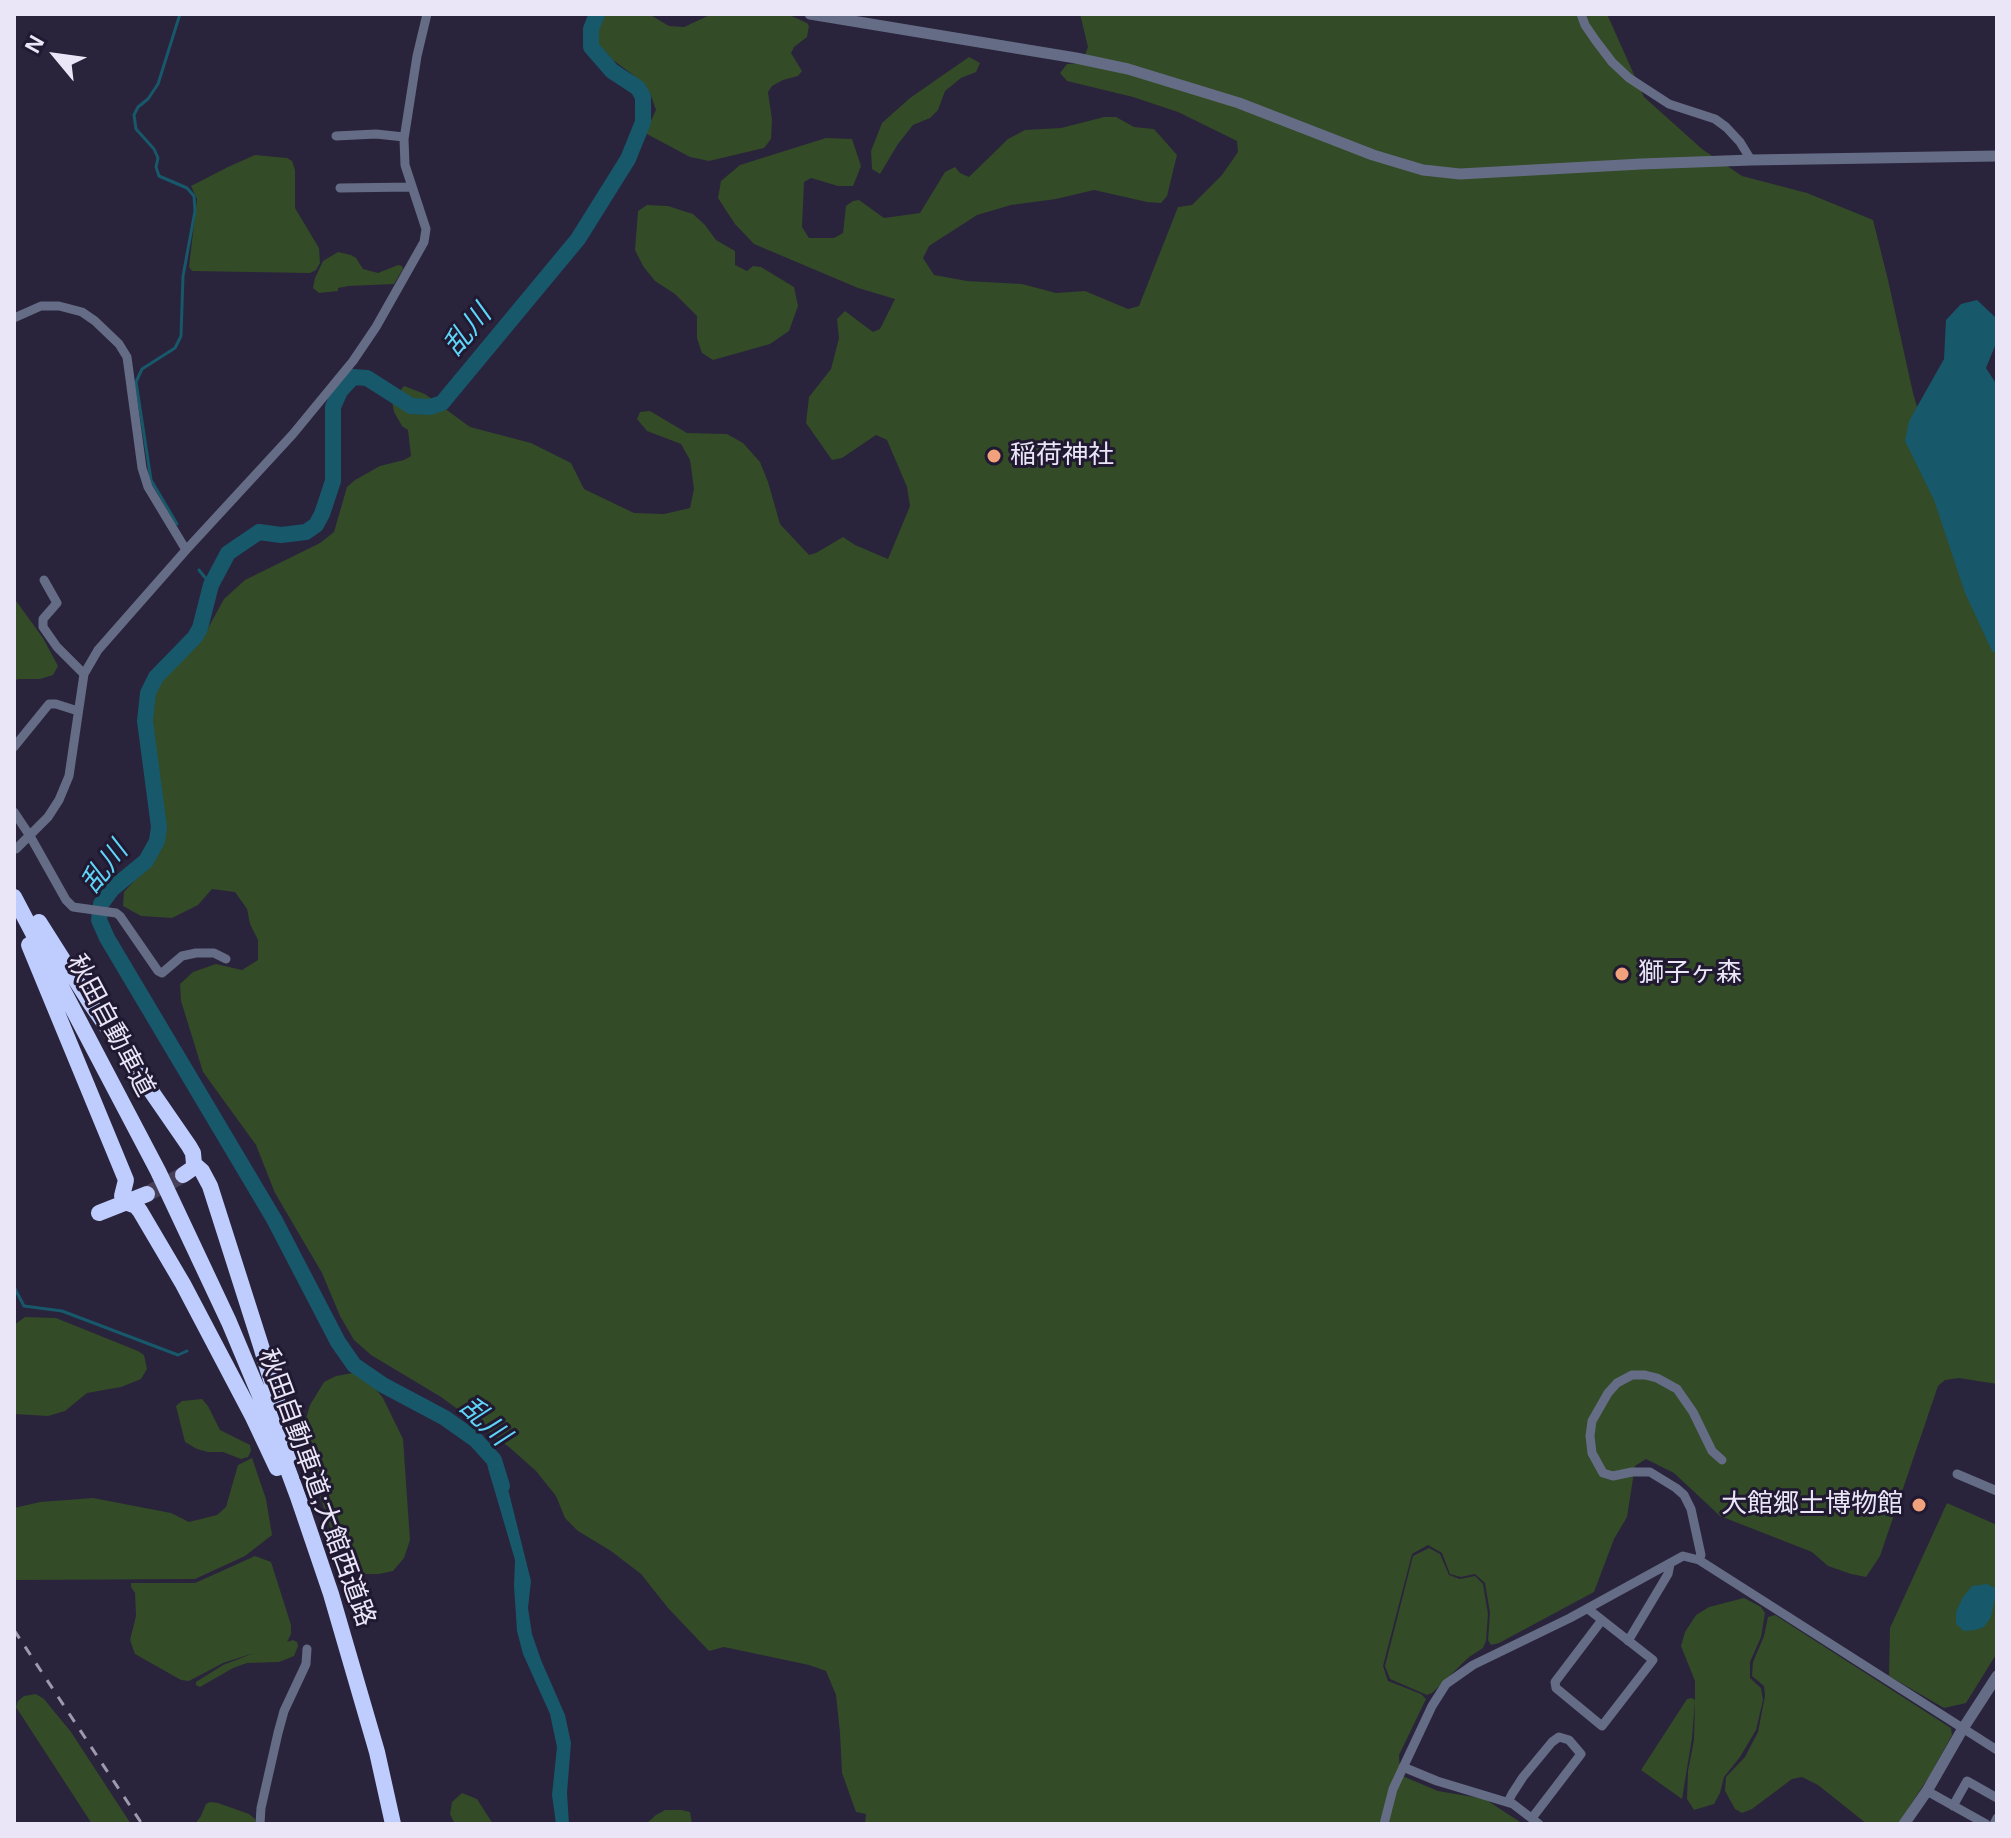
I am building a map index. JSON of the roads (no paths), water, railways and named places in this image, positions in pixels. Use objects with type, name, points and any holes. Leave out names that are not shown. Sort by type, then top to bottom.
[{"type":"highway","points":[[14,881],[91,1004],[189,1146],[193,1153],[185,1168],[202,1171],[210,1186],[261,1346],[324,1559],[331,1594]]},
{"type":"highway","name":"秋田自動車道","points":[[14,897],[162,1179]]},
{"type":"highway","points":[[14,911],[126,1180],[124,1199]]},
{"type":"highway","name":"秋田自動車道;大館西道路","points":[[162,1179],[229,1322],[298,1497],[331,1594],[377,1752],[393,1824]]},
{"type":"highway","points":[[98,1211],[145,1189]]},
{"type":"highway","points":[[124,1199],[140,1211],[183,1284],[253,1417],[331,1594]]},
{"type":"street","points":[[16,849],[48,817],[69,776],[84,674],[98,650],[293,434],[353,361],[424,242],[426,229],[405,165],[404,137],[427,14]]},
{"type":"street","points":[[810,14],[1128,69],[1239,103],[1373,155],[1423,170],[1460,174],[1751,160],[1997,156]]},
{"type":"street","points":[[1581,14],[1596,41],[1629,78],[1669,104],[1715,119],[1740,142],[1751,160]]},
{"type":"street","points":[[336,136],[376,134],[404,137]]},
{"type":"street","points":[[340,188],[411,187]]},
{"type":"street","points":[[14,318],[41,306],[59,306],[82,312],[119,344],[127,357],[142,468],[148,487],[186,550]]},
{"type":"street","points":[[44,580],[57,603],[43,619],[43,627],[57,647],[84,674]]},
{"type":"street","points":[[14,747],[49,704],[78,711]]},
{"type":"street","points":[[14,812],[66,900],[73,907],[120,916],[158,971],[162,973],[182,956],[194,953],[214,953],[226,959]]},
{"type":"street","points":[[1699,1560],[1701,1555],[1691,1509],[1684,1495],[1650,1472],[1613,1476],[1603,1473],[1592,1453],[1592,1421],[1617,1383],[1632,1375],[1657,1378],[1677,1389],[1693,1412],[1712,1451],[1722,1460]]},
{"type":"street","points":[[1957,1474],[1997,1491]]},
{"type":"street","points":[[1384,1824],[1393,1789],[1432,1706],[1446,1684],[1473,1665],[1588,1609],[1683,1556],[1699,1560],[1997,1750]]},
{"type":"street","points":[[1628,1641],[1668,1574],[1670,1564]]},
{"type":"street","points":[[1588,1609],[1653,1660],[1602,1726],[1556,1688],[1555,1682],[1602,1620]]},
{"type":"street","points":[[260,1824],[278,1733],[284,1711],[306,1664],[307,1649]]},
{"type":"street","points":[[1904,1824],[1997,1676]]},
{"type":"street","points":[[1403,1767],[1437,1781],[1513,1804],[1535,1821],[1581,1754],[1569,1740],[1559,1737],[1523,1777],[1508,1802]]},
{"type":"street","points":[[1953,1806],[1967,1781],[1997,1798]]},
{"type":"street","points":[[1927,1791],[1986,1824]]},
{"type":"street","points":[[1994,1824],[1997,1818]]},
{"type":"water","points":[[1977,300],[1995,317],[1997,331],[1997,341],[1986,368],[1997,385],[1997,654],[1992,651],[1965,593],[1934,500],[1905,441],[1909,421],[1944,359],[1946,320],[1961,304]]},
{"type":"water","points":[[502,1465],[531,1581],[528,1608],[532,1634],[565,1715],[571,1743],[567,1793],[569,1824],[556,1824],[552,1795],[557,1747],[550,1714],[523,1654],[517,1631],[515,1560],[488,1468]]},
{"type":"water","points":[[1987,1584],[1997,1589],[1991,1617],[1984,1627],[1964,1631],[1956,1624],[1956,1612],[1963,1597],[1972,1586]]},
{"type":"waterway","points":[[177,524],[151,480],[136,382],[142,369],[175,348],[181,336],[183,276],[195,211],[194,196],[187,188],[159,176],[156,167],[158,158],[136,129],[134,115],[158,84],[180,14]]},
{"type":"waterway","name":"乱川","points":[[502,1486],[494,1460],[476,1440],[445,1418],[383,1385],[354,1365],[338,1342],[274,1219],[99,920],[101,904],[112,889],[146,861],[157,841],[159,827],[145,721],[148,693],[156,677],[195,637],[211,585],[228,553],[259,532],[281,535],[306,532],[316,525],[333,481],[333,407],[340,391],[353,377],[367,378],[411,406],[430,407],[442,403],[578,239],[628,159],[643,122],[643,97],[638,88],[612,71],[591,47],[591,29],[597,14]]},
{"type":"waterway","points":[[199,570],[211,585]]},
{"type":"waterway","points":[[14,1287],[24,1306],[62,1311],[178,1355],[187,1351]]},
{"type":"tunnel","points":[[147,1194],[183,1175]]},
{"type":"railway","points":[[14,1630],[142,1824]]},
{"type":"place","name":"稲荷神社","points":[[994,456]]},
{"type":"place","name":"獅子ヶ森","points":[[1622,974]]},
{"type":"place","name":"大館郷土博物館","points":[[1919,1505]]}]
